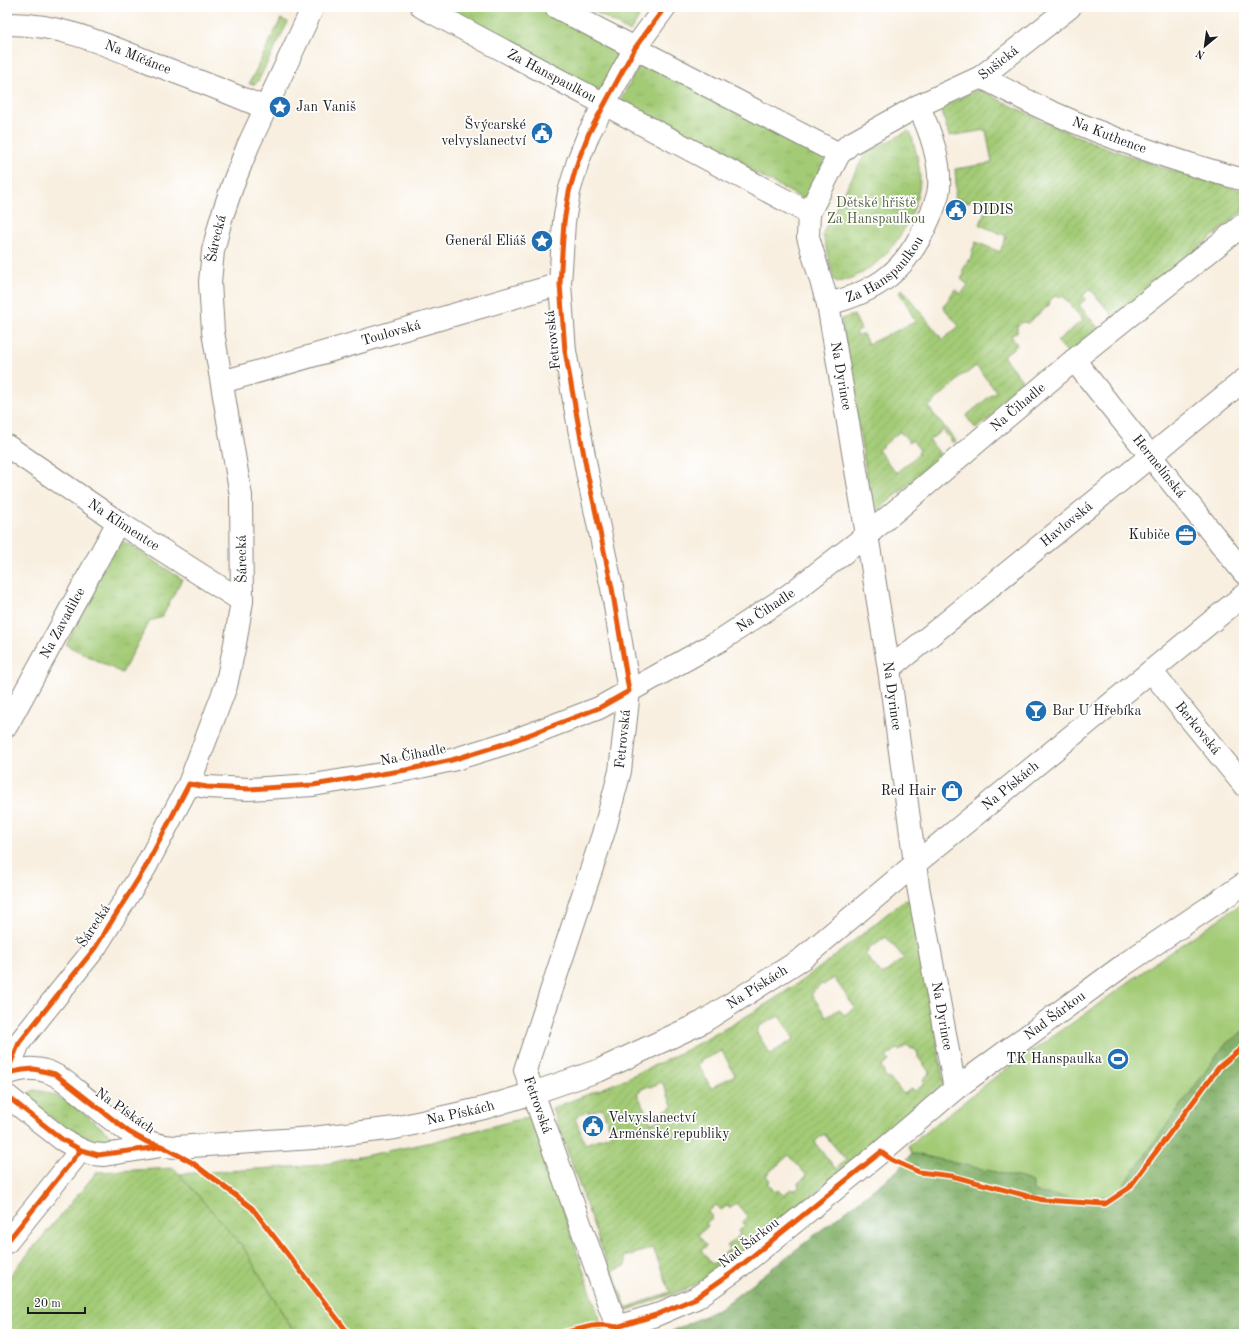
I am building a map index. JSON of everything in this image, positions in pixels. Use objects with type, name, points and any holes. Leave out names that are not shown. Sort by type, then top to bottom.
[{"type":"street","name":"Šárecká","points":[[7,1073],[19,1043],[95,948],[145,868],[189,784],[226,686],[236,644],[242,601],[241,496],[213,332],[210,282],[213,251],[221,219],[233,184],[265,108],[313,7]]},
{"type":"street","name":"Za Hanspaulkou","points":[[422,7],[808,213]]},
{"type":"street","points":[[556,7],[838,154]]},
{"type":"street","name":"Fetrovská","points":[[617,1327],[525,1070],[606,828],[620,771],[629,691],[612,588],[587,472],[565,351],[560,284],[564,222],[569,192],[578,161],[589,133],[635,48],[665,7]]},
{"type":"street","name":"Sušická","points":[[918,106],[981,77],[1070,7]]},
{"type":"street","name":"Na Míčánce","points":[[20,18],[99,42],[265,108]]},
{"type":"street","name":"Na Kuthence","points":[[981,77],[1048,111],[1122,141],[1208,170],[1244,180]]},
{"type":"street","name":"Za Hanspaulkou","points":[[918,106],[927,123],[935,152],[939,189],[923,232],[917,245],[908,257],[884,280],[870,290],[828,304],[808,237],[808,213],[838,154],[850,144],[918,106]]},
{"type":"street","name":"Na Čihadle","points":[[189,784],[207,787],[249,789],[313,785],[406,770],[452,760],[510,742],[599,708],[721,640],[789,595],[867,535],[1074,360],[1244,224]]},
{"type":"street","name":"Toulovská","points":[[222,382],[560,284]]},
{"type":"street","name":"Na Dyrince","points":[[828,304],[889,669],[915,864],[955,1089]]},
{"type":"street","name":"Hermelínská","points":[[1074,360],[1150,457],[1244,572]]},
{"type":"street","name":"Havlovská","points":[[889,669],[1244,380]]},
{"type":"street","name":"Na Klimentce","points":[[7,446],[118,522],[242,601]]},
{"type":"street","name":"Na Zavadilce","points":[[7,725],[118,522]]},
{"type":"street","name":"Na Pískách","points":[[7,1073],[34,1069],[55,1074],[130,1132],[147,1142],[176,1148],[313,1138],[395,1128],[484,1108],[600,1070],[701,1023],[803,958],[915,864],[1244,595]]},
{"type":"street","name":"Berkovská","points":[[1151,671],[1244,785]]},
{"type":"street","name":"Nad Šárkou","points":[[617,1327],[656,1315],[696,1298],[733,1272],[881,1152],[955,1089],[1125,964],[1244,884]]},
{"type":"street","name":"Na Pískách","points":[[7,1096],[63,1140],[81,1150],[98,1155],[161,1146]]},
{"type":"street","points":[[7,1242],[81,1150]]},
{"type":"green space","points":[[433,7],[541,7],[621,49],[598,94]]},
{"type":"green space","points":[[587,7],[625,7],[639,17],[630,32]]},
{"type":"green space","points":[[281,19],[288,22],[258,81],[255,84],[249,84]]},
{"type":"green space","points":[[641,62],[826,158],[807,201],[620,101]]},
{"type":"green space","points":[[978,89],[1091,142],[1192,177],[1244,191],[1244,211],[1114,317],[1090,289],[1083,296],[1086,299],[1079,305],[1099,329],[1069,354],[1057,341],[1083,320],[1062,295],[1060,297],[1055,296],[1050,301],[1049,305],[1028,323],[1023,322],[1017,326],[1017,332],[1011,336],[1017,345],[1003,356],[1028,388],[976,429],[966,416],[996,391],[976,366],[960,376],[956,382],[928,407],[956,441],[953,443],[943,430],[929,440],[940,454],[937,457],[940,459],[877,511],[872,509],[841,319],[854,315],[861,329],[856,332],[858,336],[863,334],[868,344],[915,322],[909,308],[899,292],[902,289],[943,340],[959,326],[943,307],[955,289],[961,294],[968,285],[961,279],[964,274],[962,272],[968,260],[970,261],[973,255],[971,253],[976,242],[1000,252],[1006,236],[980,225],[987,204],[971,199],[969,202],[955,198],[955,169],[992,163],[986,130],[949,136],[941,108]],"holes":[[[899,432],[904,435],[909,442],[912,440],[920,450],[918,452],[919,454],[896,473],[878,450]]]},
{"type":"green space","name":"Dětské hřiště Za Hanspaulkou","points":[[908,131],[911,133],[918,159],[920,175],[919,192],[914,209],[906,226],[883,257],[869,269],[853,277],[837,282],[834,280],[823,235],[824,230],[865,154]]},
{"type":"green space","points":[[119,538],[182,579],[162,617],[150,621],[122,673],[66,645]]},
{"type":"green space","points":[[905,899],[914,903],[944,1084],[776,1226],[711,1276],[686,1289],[626,1310],[610,1272],[552,1108],[643,1071],[701,1042],[757,1010],[816,970]],"holes":[[[886,937],[904,958],[882,975],[865,954],[868,952],[867,950]],[[834,978],[855,1008],[844,1015],[839,1009],[827,1017],[811,994],[814,992],[813,991],[821,984],[823,985]],[[779,1016],[794,1039],[770,1054],[756,1031],[759,1029],[758,1027]],[[907,1045],[916,1050],[918,1057],[930,1073],[923,1079],[925,1083],[915,1091],[912,1088],[904,1094],[891,1080],[885,1077],[881,1067],[889,1061],[886,1057],[897,1049],[900,1051]],[[722,1051],[735,1075],[711,1088],[698,1064],[701,1062],[700,1061]],[[662,1082],[673,1107],[660,1113],[662,1119],[651,1123],[637,1093],[649,1086],[650,1087]],[[602,1108],[612,1134],[585,1144],[575,1118],[578,1117],[578,1115],[587,1111],[588,1113]],[[824,1134],[846,1160],[836,1169],[814,1142]],[[789,1155],[807,1176],[798,1183],[799,1187],[797,1189],[791,1189],[783,1195],[778,1190],[775,1192],[767,1183],[770,1181],[766,1175]],[[736,1203],[748,1217],[743,1222],[745,1226],[738,1231],[740,1235],[727,1246],[730,1249],[712,1264],[701,1250],[707,1246],[698,1235],[708,1226],[706,1223],[713,1217],[708,1212],[716,1205],[721,1210],[728,1205],[730,1208]],[[653,1248],[670,1292],[626,1308],[613,1271],[626,1266],[624,1257]]]},
{"type":"green space","name":"TK Hanspaulka","points":[[1244,902],[1244,1031],[1225,1044],[1122,1187],[1106,1196],[1098,1198],[1079,1198],[1033,1192],[1033,1182],[1022,1178],[912,1153],[908,1146],[999,1074],[1081,1017],[1160,959]]},
{"type":"green space","points":[[1244,1031],[1244,1334],[666,1334],[721,1308],[897,1171],[912,1153],[1021,1178],[1033,1182],[1033,1192],[1087,1198],[1099,1198],[1106,1196],[1122,1187],[1225,1044]]},
{"type":"green space","points":[[34,1090],[46,1092],[68,1102],[116,1140],[115,1142],[102,1144],[79,1140],[27,1098],[28,1094]]},
{"type":"green space","points":[[531,1116],[605,1334],[295,1334],[243,1247],[179,1174],[320,1165],[432,1142]]},
{"type":"green space","points":[[174,1168],[243,1247],[295,1334],[7,1334],[7,1279],[97,1172]]},
{"type":"cycle path","points":[[7,1072],[19,1043],[95,948],[145,868],[189,784],[207,787],[249,789],[313,785],[406,770],[452,760],[510,742],[599,708],[629,691],[612,588],[587,472],[565,351],[560,284],[564,222],[569,192],[578,161],[589,133],[635,48],[665,7]]},
{"type":"cycle path","points":[[559,1334],[592,1326],[603,1325],[617,1327],[656,1315],[696,1298],[733,1272],[881,1152],[892,1160],[919,1172],[952,1176],[1043,1200],[1105,1204],[1129,1188],[1219,1067],[1244,1046]]},
{"type":"cycle path","points":[[7,1073],[34,1069],[55,1074],[129,1132],[147,1142],[161,1146],[193,1163],[252,1208],[349,1334]]},
{"type":"cycle path","points":[[7,1096],[63,1140],[81,1150],[98,1155],[159,1147]]},
{"type":"cycle path","points":[[7,1242],[81,1150]]},
{"type":"place","name":"Jan Vaniš","points":[[280,107]]},
{"type":"place","name":"Švýcarské velvyslanectví","points":[[542,133]]},
{"type":"place","name":"DIDIS","points":[[956,210]]},
{"type":"place","name":"Generál Eliáš","points":[[542,241]]},
{"type":"place","name":"Kubiče","points":[[1186,535]]},
{"type":"place","name":"Bar U Hřebíka","points":[[1036,711]]},
{"type":"place","name":"Red Hair","points":[[952,791]]},
{"type":"place","name":"TK Hanspaulka","points":[[1118,1059]]},
{"type":"place","name":"Velvyslanectví Arménské republiky","points":[[593,1126]]}]
